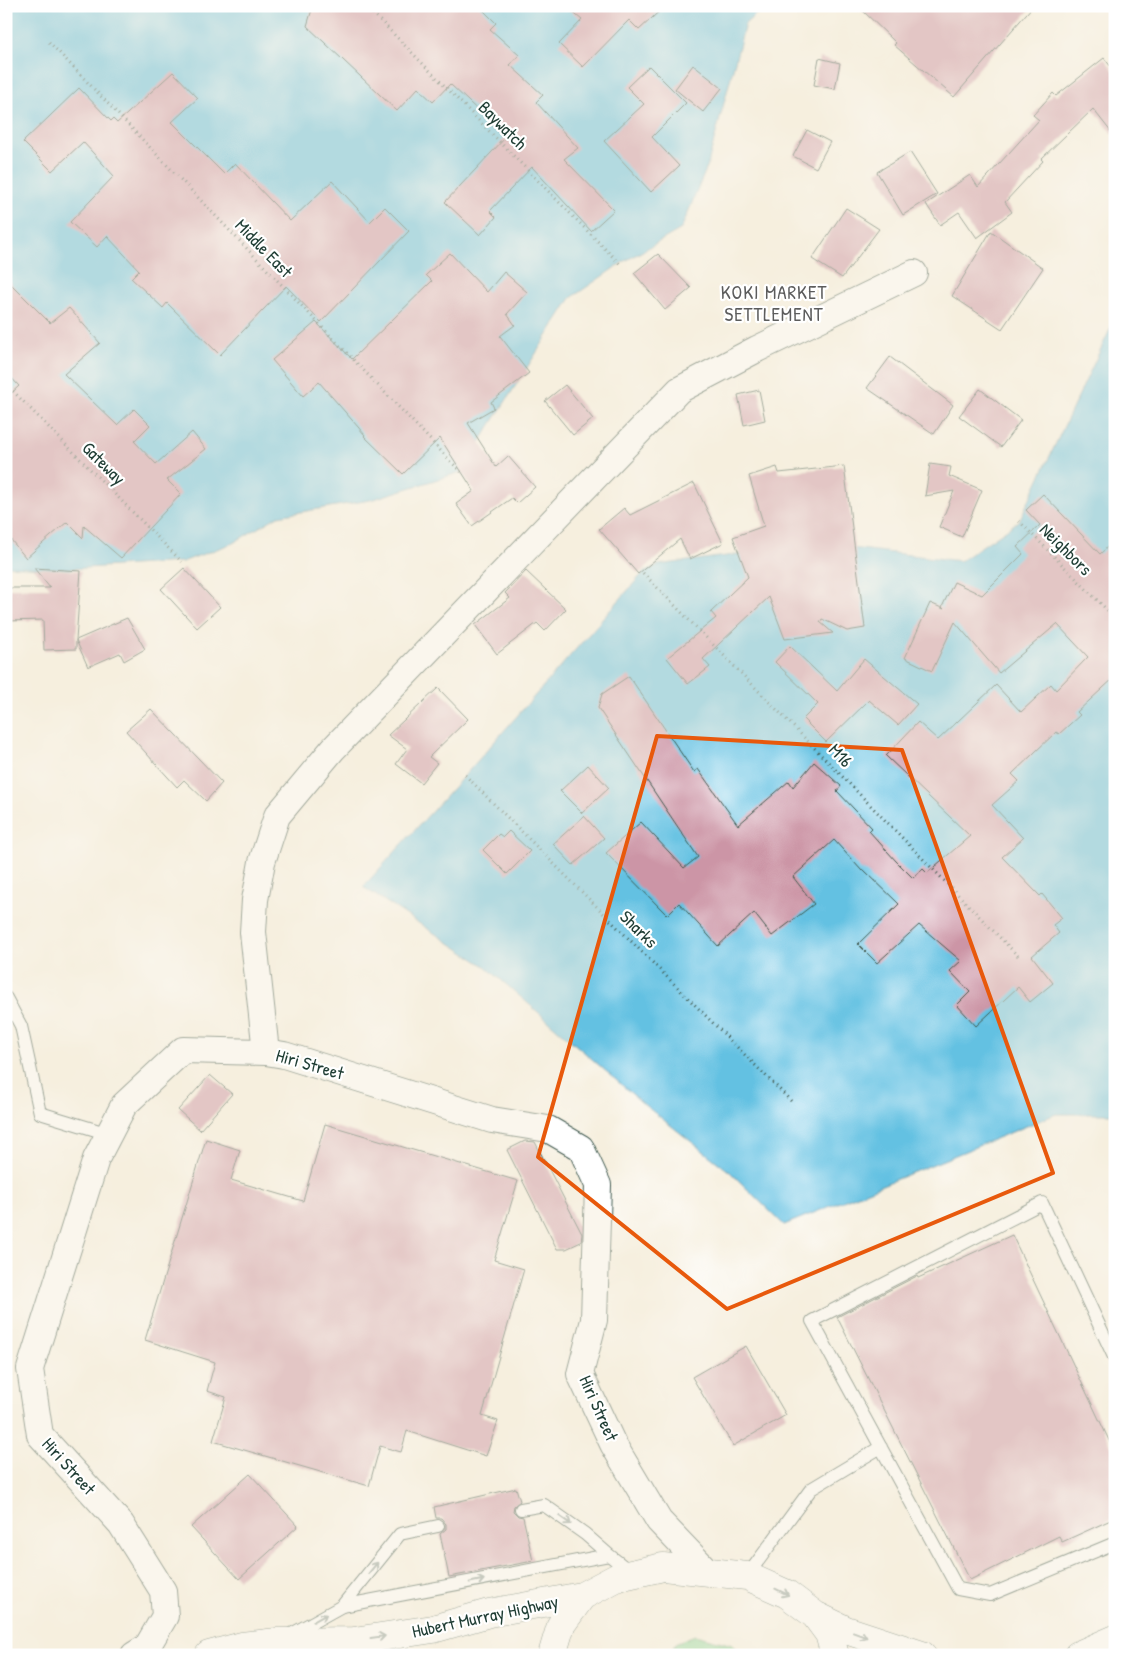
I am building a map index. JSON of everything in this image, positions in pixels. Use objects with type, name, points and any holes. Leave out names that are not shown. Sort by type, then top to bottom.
[{"type":"highway","name":"Hubert Murray Highway","points":[[209,1655],[242,1646],[277,1642],[354,1641],[433,1629],[489,1614],[582,1596],[618,1577],[663,1566],[747,1576],[787,1594],[815,1615],[829,1634],[836,1655]]},
{"type":"highway","name":"Hubert Murray Highway","points":[[552,1655],[562,1625],[582,1596]]},
{"type":"highway","points":[[815,1615],[846,1630],[922,1655]]},
{"type":"highway","points":[[1078,1655],[1115,1639]]},
{"type":"street","points":[[266,1052],[253,932],[255,900],[262,862],[277,816],[332,749],[679,390],[757,349],[914,273]]},
{"type":"street","name":"Hiri Street","points":[[134,1655],[147,1647],[165,1616],[163,1591],[121,1524],[40,1434],[30,1369],[96,1159],[124,1105],[183,1050],[266,1052],[284,1055],[492,1120],[548,1129],[581,1148],[598,1185],[594,1320],[580,1374],[613,1444],[659,1522],[706,1570]]},
{"type":"lane","points":[[6,998],[21,1026],[40,1113],[108,1134]]},
{"type":"lane","points":[[1115,1359],[1042,1203],[812,1321],[958,1589],[990,1595],[1115,1543]]},
{"type":"lane","points":[[747,1576],[810,1489],[881,1447]]},
{"type":"lane","points":[[521,1508],[544,1505],[585,1534],[633,1574]]},
{"type":"lane","points":[[342,1606],[400,1534],[438,1526]]},
{"type":"lane","points":[[277,1642],[342,1606],[610,1555]]},
{"type":"path","name":"Baywatch","points":[[366,6],[620,264]]},
{"type":"path","name":"Middle East","points":[[49,42],[460,472]]},
{"type":"path","name":"Gateway","points":[[6,384],[182,562]]},
{"type":"path","name":"Neighbors","points":[[1019,521],[1115,618]]},
{"type":"path","name":"M16","points":[[643,573],[1019,957]]},
{"type":"path","name":"Sharks","points":[[465,775],[792,1102]]},
{"type":"highlighted area","points":[[657,736],[902,750],[1053,1173],[727,1309],[538,1157]]},
{"type":"green space","points":[[695,1635],[733,1645],[739,1655],[671,1655],[675,1643]]},
{"type":"water","points":[[6,6],[765,6],[745,24],[707,167],[681,229],[620,264],[571,298],[461,472],[370,500],[278,516],[233,543],[182,562],[69,569],[6,566]]},
{"type":"water","points":[[1115,319],[1115,1114],[1056,1114],[784,1225],[730,1172],[646,1106],[485,966],[363,887],[465,775],[643,573],[658,565],[818,544],[960,561],[1019,521]]},
{"type":"building","points":[[313,6],[479,6],[496,23],[490,29],[519,55],[510,65],[543,95],[536,102],[578,148],[564,159],[614,210],[591,231],[532,167],[490,211],[496,217],[480,235],[445,202],[506,137],[450,84],[433,102],[418,88],[397,111],[307,26]]},
{"type":"building","points":[[565,6],[665,6],[639,30],[629,20],[583,67],[559,44],[582,20]]},
{"type":"building","points":[[858,6],[1033,6],[954,97],[894,45],[896,43]]},
{"type":"building","points":[[819,58],[840,63],[835,89],[814,85]]},
{"type":"building","points":[[1104,58],[1115,72],[1115,137],[1093,109],[1041,159],[1043,161],[1005,202],[1012,212],[977,238],[959,212],[940,225],[926,204],[970,175],[978,187],[1039,120],[1033,115],[1053,93],[1056,96]]},
{"type":"building","points":[[693,65],[722,88],[703,112],[675,89]]},
{"type":"building","points":[[649,66],[686,103],[652,137],[679,166],[651,192],[604,141],[644,104],[627,87]]},
{"type":"building","points":[[173,72],[198,98],[172,122],[224,174],[235,163],[290,221],[332,181],[370,222],[385,207],[409,231],[321,322],[286,286],[220,355],[167,303],[163,308],[131,278],[139,270],[107,236],[97,247],[70,222],[114,176],[83,142],[52,171],[23,142],[79,88],[111,121],[113,119],[117,123]]},
{"type":"building","points":[[807,130],[830,142],[816,168],[793,156]]},
{"type":"building","points":[[910,152],[937,194],[903,215],[877,172]]},
{"type":"building","points":[[846,208],[879,229],[842,278],[812,259]]},
{"type":"building","points":[[991,231],[1043,268],[1002,329],[952,296]]},
{"type":"building","points":[[450,253],[487,292],[504,272],[527,292],[507,314],[515,325],[500,336],[529,373],[491,402],[494,408],[468,423],[496,467],[508,456],[535,487],[517,503],[512,498],[472,526],[456,504],[474,491],[440,438],[403,474],[364,436],[319,382],[303,396],[272,360],[316,322],[352,359],[432,281],[426,275]]},
{"type":"building","points":[[658,254],[691,288],[665,310],[634,273]]},
{"type":"building","points":[[6,279],[50,323],[69,308],[100,343],[64,374],[117,425],[134,409],[150,425],[134,441],[156,464],[192,432],[206,449],[167,480],[181,494],[121,558],[84,526],[83,538],[67,522],[26,558],[6,534],[6,398],[19,386],[6,372]]},
{"type":"building","points":[[890,357],[953,405],[934,434],[867,388]]},
{"type":"building","points":[[565,385],[593,419],[573,435],[545,401]]},
{"type":"building","points":[[980,389],[1021,420],[1001,447],[959,416]]},
{"type":"building","points":[[759,390],[765,420],[744,425],[738,395]]},
{"type":"building","points":[[930,464],[951,467],[949,476],[982,490],[962,537],[939,527],[954,491],[925,496]]},
{"type":"building","points":[[844,466],[865,628],[847,631],[822,619],[820,622],[833,633],[785,639],[769,597],[703,659],[710,667],[688,684],[667,658],[716,618],[711,612],[748,577],[733,537],[764,526],[749,476],[777,467],[779,473]]},
{"type":"building","points":[[694,483],[723,543],[690,559],[680,539],[638,574],[599,529],[624,508],[630,515]]},
{"type":"building","points":[[1043,494],[1100,554],[1115,540],[1115,677],[1077,712],[1080,715],[1059,734],[1056,732],[1012,774],[1019,781],[992,805],[1023,838],[1002,857],[1040,896],[1042,894],[1062,918],[1053,925],[1059,933],[1032,956],[1053,983],[1030,1002],[1018,987],[976,1026],[957,1005],[970,992],[950,971],[961,961],[919,925],[877,963],[858,944],[899,904],[863,869],[862,871],[834,840],[793,877],[814,904],[772,936],[754,913],[718,946],[679,903],[667,915],[606,853],[641,822],[684,868],[698,857],[598,708],[602,694],[629,676],[694,772],[698,769],[738,825],[789,781],[793,787],[814,762],[841,786],[837,791],[872,828],[869,831],[913,878],[923,869],[927,873],[970,836],[886,756],[918,722],[938,740],[996,685],[1021,712],[1051,684],[1056,690],[1088,657],[1057,624],[999,673],[955,622],[932,671],[905,658],[930,603],[944,609],[942,607],[954,582],[982,595],[1023,554],[1017,547],[1040,525],[1026,510]]},
{"type":"building","points":[[34,568],[81,571],[76,649],[44,650],[43,620],[7,621],[6,588],[50,588]]},
{"type":"building","points":[[184,568],[220,607],[197,628],[161,589]]},
{"type":"building","points":[[526,571],[566,609],[545,631],[537,623],[497,654],[475,625],[510,598],[505,593]]},
{"type":"building","points":[[127,618],[145,649],[124,661],[120,653],[88,667],[76,640]]},
{"type":"building","points":[[790,646],[837,691],[864,659],[917,704],[898,725],[869,700],[826,742],[803,719],[818,704],[775,662]]},
{"type":"building","points":[[438,688],[468,719],[429,757],[437,763],[421,783],[396,764],[407,749],[388,735]]},
{"type":"building","points":[[151,709],[222,783],[206,801],[184,780],[177,787],[126,731]]},
{"type":"building","points":[[588,765],[609,788],[582,813],[560,791]]},
{"type":"building","points":[[584,816],[604,838],[573,865],[553,844]]},
{"type":"building","points":[[509,831],[530,851],[507,874],[483,850],[499,834],[503,837]]},
{"type":"building","points":[[210,1075],[232,1094],[200,1130],[178,1110]]},
{"type":"building","points":[[325,1124],[518,1181],[494,1260],[524,1269],[482,1416],[498,1421],[486,1456],[407,1431],[401,1452],[380,1446],[369,1486],[213,1441],[226,1397],[207,1391],[215,1362],[145,1340],[206,1139],[240,1150],[231,1180],[303,1201]]},
{"type":"building","points":[[525,1141],[535,1142],[582,1234],[581,1242],[566,1249],[557,1249],[507,1150]]},
{"type":"building","points":[[1012,1235],[1115,1453],[1115,1518],[1062,1542],[1059,1536],[970,1580],[837,1317],[917,1276],[918,1278]]},
{"type":"building","points":[[746,1346],[786,1415],[733,1446],[692,1377]]},
{"type":"building","points":[[250,1474],[298,1526],[239,1579],[191,1527]]},
{"type":"building","points":[[516,1488],[520,1501],[514,1506],[513,1511],[518,1516],[523,1517],[533,1561],[449,1577],[440,1534],[446,1529],[446,1524],[441,1518],[436,1518],[434,1507]]},
{"type":"district","name":"KOKI MARKET SETTLEMENT","points":[[774,303]]}]
